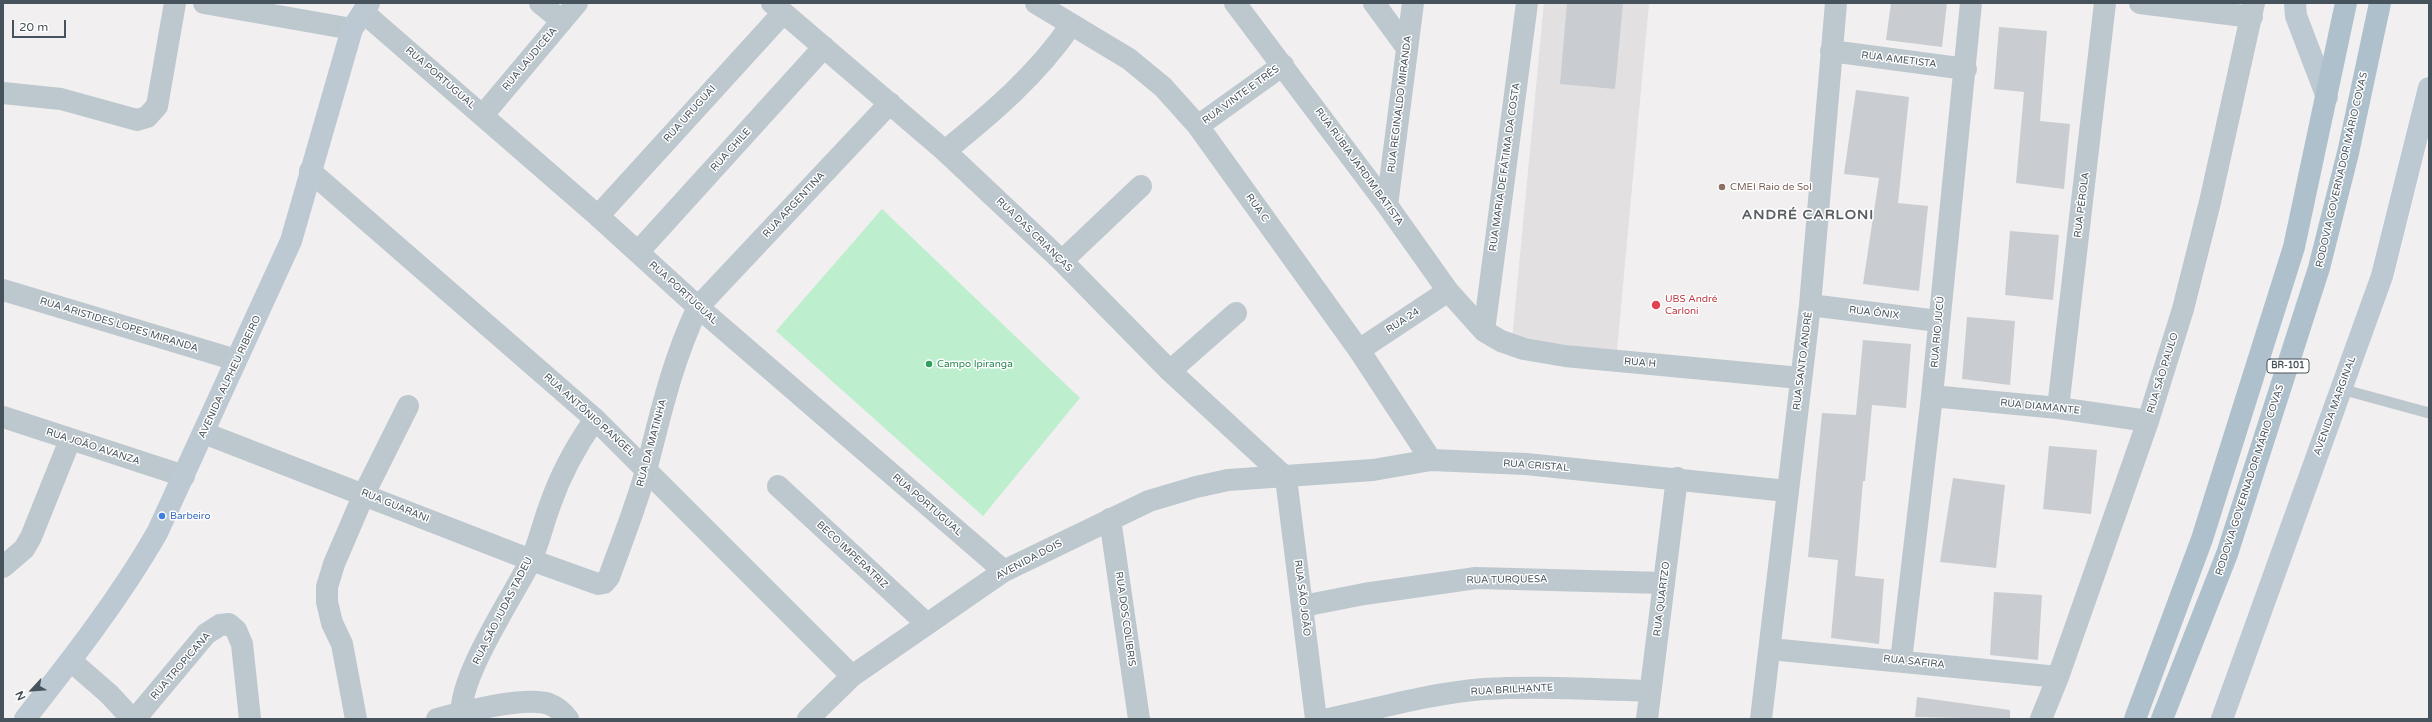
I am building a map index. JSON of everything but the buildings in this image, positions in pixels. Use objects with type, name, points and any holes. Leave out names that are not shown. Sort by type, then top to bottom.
[{"type":"main road","name":"BR-101","points":[[2135,719],[2202,540],[2294,248],[2346,3]]},
{"type":"main road","name":"RODOVIA GOVERNADOR MÁRIO COVAS","points":[[2162,719],[2227,554],[2319,268],[2348,153],[2380,3]]},
{"type":"street","points":[[3,93],[61,99],[137,120],[147,117],[157,106],[175,3]]},
{"type":"street","points":[[204,3],[361,15]]},
{"type":"street","points":[[540,3],[562,21]]},
{"type":"street","name":"RUA LAUDICÉIA","points":[[483,115],[577,3]]},
{"type":"street","name":"RUA C","points":[[1036,3],[1129,59],[1163,87],[1198,126],[1358,350],[1431,460]]},
{"type":"street","name":"RUA RÚBIA JARDIM BATISTA","points":[[1235,3],[1387,205],[1448,291],[1484,331]]},
{"type":"street","points":[[1374,3],[1407,48]]},
{"type":"street","name":"RUA REGINALDO MIRANDA","points":[[1387,205],[1413,3]]},
{"type":"street","name":"RUA MARIA DE FÁTIMA DA COSTA","points":[[1484,331],[1528,3]]},
{"type":"street","name":"RUA SANTO ANDRÉ","points":[[1762,719],[1787,490],[1810,305],[1836,3]]},
{"type":"street","name":"RUA RIO JUCÚ","points":[[1901,661],[1932,396],[1938,321],[1972,3]]},
{"type":"street","name":"RUA PÉROLA","points":[[2058,408],[2105,3]]},
{"type":"street","points":[[2140,3],[2253,10]]},
{"type":"street","points":[[2295,3],[2296,16],[2327,97]]},
{"type":"street","name":"RUA DAS CRIANÇAS","points":[[777,8],[945,151],[1062,261],[1170,370],[1286,478]]},
{"type":"street","name":"RUA URUGUAI","points":[[598,216],[777,8]]},
{"type":"street","name":"RUA SÃO PAULO","points":[[2041,719],[2058,677],[2148,421],[2183,309],[2253,10]]},
{"type":"street","name":"RUA PORTUGUAL","points":[[361,15],[483,115],[598,216],[698,307],[1004,571]]},
{"type":"street","name":"AVENIDA ALPHEU RIBEIRO","points":[[25,719],[70,661],[135,571],[157,533],[204,433],[236,360],[265,302],[291,241],[310,171],[361,15]]},
{"type":"street","points":[[945,151],[1001,105],[1034,73],[1072,25]]},
{"type":"street","name":"RUA CHILE","points":[[638,252],[824,47]]},
{"type":"street","name":"RUA AMETISTA","points":[[1831,51],[1966,69]]},
{"type":"street","name":"RUA VINTE E TRÊS","points":[[1198,126],[1283,65]]},
{"type":"street","name":"AVENIDA MARGINAL","points":[[2222,719],[2382,276],[2429,88]]},
{"type":"street","name":"RUA ARGENTINA","points":[[698,307],[890,103]]},
{"type":"street","name":"RUA ANTÔNIO RANGEL","points":[[310,171],[595,419],[647,468],[852,676]]},
{"type":"street","points":[[1062,261],[1141,186]]},
{"type":"street","name":"RUA ARISTIDES LOPES MIRANDA","points":[[3,290],[236,360]]},
{"type":"street","name":"RUA 24","points":[[1358,350],[1448,291]]},
{"type":"street","name":"RUA ÔNIX","points":[[1810,305],[1938,321]]},
{"type":"street","name":"RUA DA MATINHA","points":[[586,580],[598,584],[604,583],[609,577],[647,468],[668,382],[681,342],[698,307]]},
{"type":"street","points":[[1170,370],[1236,313]]},
{"type":"street","name":"RUA H","points":[[1484,331],[1501,341],[1524,349],[1565,356],[1800,378]]},
{"type":"street","name":"RUA DIAMANTE","points":[[1932,396],[2058,408],[2148,421]]},
{"type":"street","points":[[356,719],[342,644],[332,623],[327,602],[327,587],[334,564],[364,494],[408,406]]},
{"type":"street","name":"RUA JOÃO AVANZA","points":[[3,417],[184,476]]},
{"type":"street","name":"RUA SÃO JUDAS TADEU","points":[[461,716],[467,684],[479,657],[531,560],[561,475],[573,450],[595,419]]},
{"type":"street","name":"RUA GUARANI","points":[[204,433],[586,580]]},
{"type":"street","points":[[3,567],[24,549],[31,538],[70,440]]},
{"type":"street","name":"RUA CRISTAL","points":[[1286,478],[1373,470],[1431,460],[1526,464],[1787,490]]},
{"type":"street","name":"AVENIDA DOIS","points":[[808,719],[852,676],[1004,571],[1110,518],[1149,501],[1196,487],[1228,480],[1286,478]]},
{"type":"street","name":"RUA SÃO JOÃO","points":[[1286,478],[1316,719]]},
{"type":"street","name":"RUA QUARTZO","points":[[1647,719],[1677,478]]},
{"type":"street","name":"BECO IMPERATRIZ","points":[[778,486],[927,624]]},
{"type":"street","name":"RUA DOS COLIBRIS","points":[[1110,518],[1132,716]]},
{"type":"street","name":"RUA TURQUESA","points":[[1303,606],[1364,594],[1476,578],[1664,583]]},
{"type":"street","name":"RUA TROPICANA","points":[[135,719],[206,634],[220,625],[229,624],[236,630],[242,644],[250,719]]},
{"type":"street","name":"RUA SAFIRA","points":[[1770,649],[2058,677]]},
{"type":"street","points":[[70,661],[109,694],[132,719]]},
{"type":"street","name":"RUA BRILHANTE","points":[[1329,719],[1406,702],[1482,690],[1553,688],[1650,691]]},
{"type":"street","points":[[437,719],[461,716],[516,703],[548,704],[563,711],[568,719]]},
{"type":"lane","points":[[2342,389],[2429,413]]},
{"type":"shaded area","points":[[1544,3],[1649,3],[1617,350],[1512,340]]},
{"type":"green space","name":"Campo Ipiranga","points":[[882,209],[1080,398],[983,516],[776,331]]},
{"type":"place","name":"CMEI Raio de Sol","points":[[1722,187]]},
{"type":"place","name":"UBS André Carloni","points":[[1656,305]]},
{"type":"place","name":"Campo Ipiranga","points":[[929,364]]},
{"type":"place","name":"Barbeiro","points":[[162,516]]},
{"type":"district","name":"ANDRÉ CARLONI","points":[[1808,215]]}]
